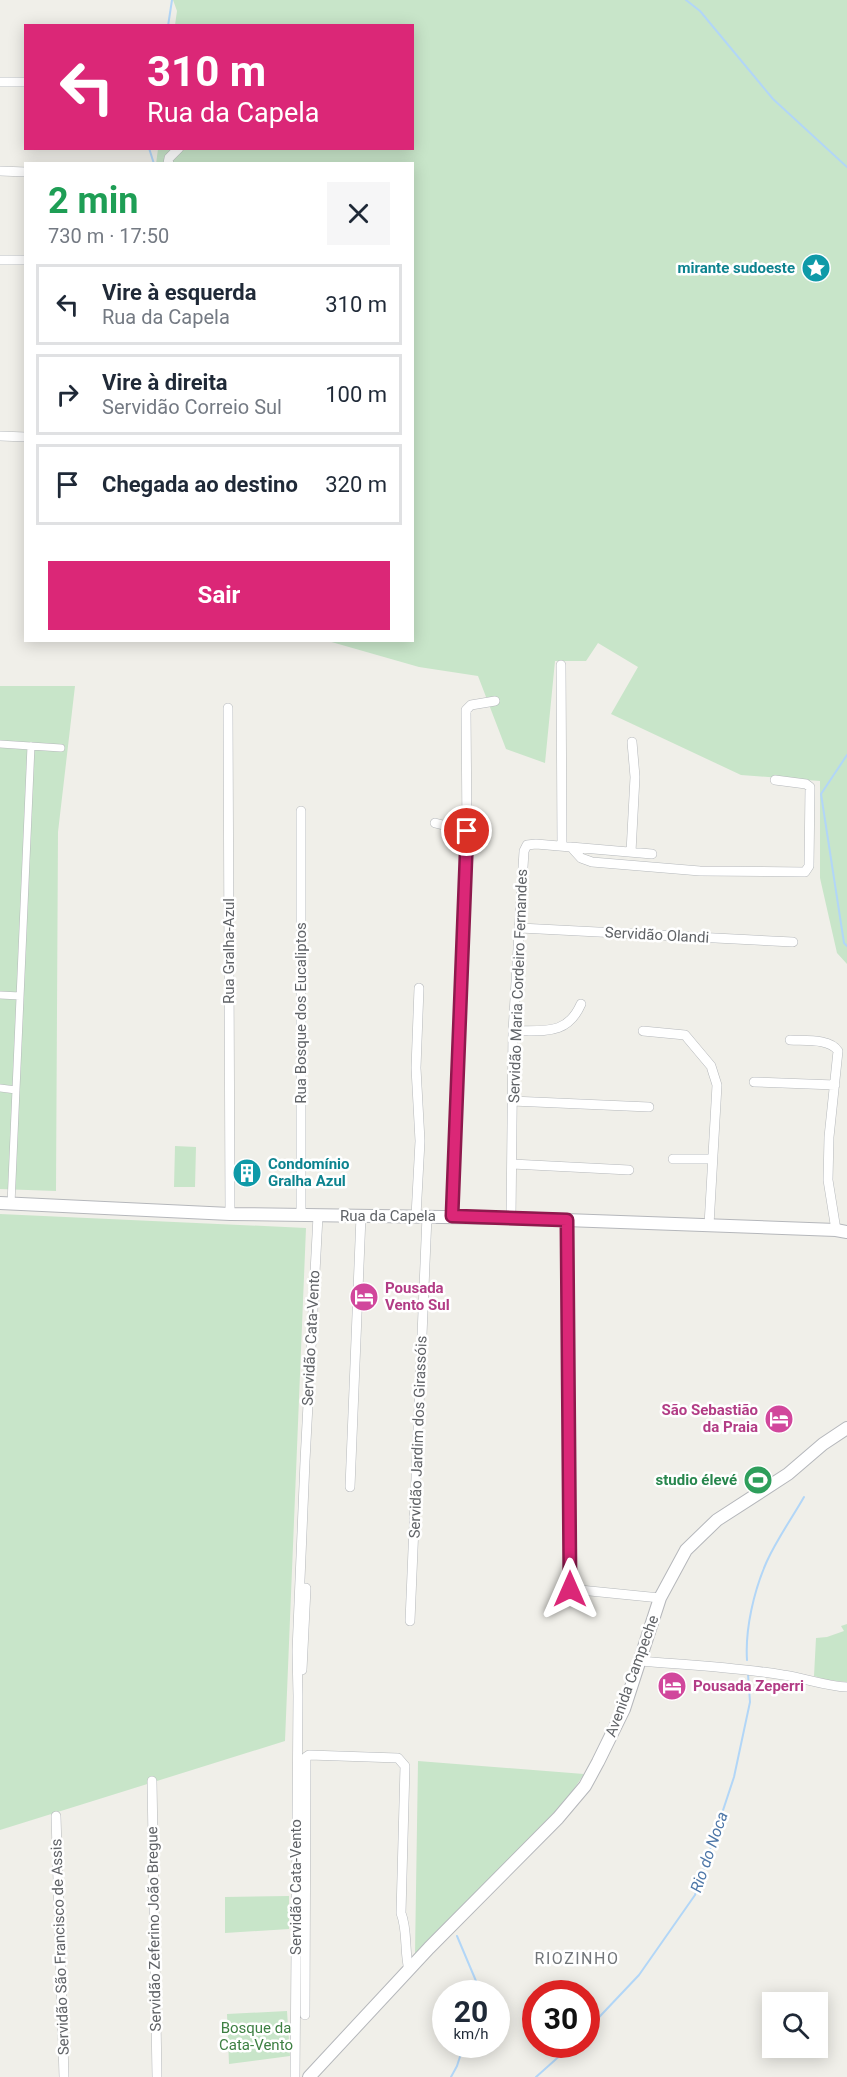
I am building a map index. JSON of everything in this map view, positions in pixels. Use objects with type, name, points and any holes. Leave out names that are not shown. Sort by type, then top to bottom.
[{"type":"main road","name":"Rua da Capela","points":[[6,1204],[230,1214],[452,1216],[842,1231]]},
{"type":"main road","name":"Avenida Campeche","points":[[309,2077],[409,1970],[558,1818],[585,1786],[616,1726],[660,1598],[680,1559],[706,1528],[788,1474],[823,1444],[847,1428]]},
{"type":"street","points":[[0,82],[24,82]]},
{"type":"street","points":[[168,162],[169,158],[177,150]]},
{"type":"street","points":[[0,171],[24,172]]},
{"type":"street","points":[[0,260],[24,260]]},
{"type":"street","points":[[0,436],[24,437]]},
{"type":"street","points":[[561,665],[567,847],[581,858],[592,862],[700,871],[805,872],[810,866],[810,787],[806,784],[775,780]]},
{"type":"street","points":[[452,1216],[467,831],[466,710],[471,705],[495,700]]},
{"type":"street","name":"Rua Gralha-Azul","points":[[228,708],[230,1214]]},
{"type":"street","points":[[631,852],[635,777],[632,742]]},
{"type":"street","points":[[0,744],[61,747]]},
{"type":"street","points":[[6,1204],[16,1090],[31,746]]},
{"type":"street","name":"Rua Bosque dos Eucaliptos","points":[[301,811],[301,1216]]},
{"type":"street","points":[[435,824],[467,831]]},
{"type":"street","name":"Servidão Maria Cordeiro Fernandes","points":[[511,1218],[513,1031],[525,848],[532,844],[652,854]]},
{"type":"street","name":"Servidão Olandi","points":[[520,928],[794,942]]},
{"type":"street","name":"Servidão Jardim dos Girassóis","points":[[410,1621],[422,1216],[416,1068],[419,988]]},
{"type":"street","points":[[0,995],[20,996]]},
{"type":"street","points":[[513,1031],[554,1030],[567,1025],[577,1014],[581,1004]]},
{"type":"street","points":[[643,1031],[685,1035],[715,1074],[717,1098],[709,1225]]},
{"type":"street","points":[[790,1040],[828,1043],[835,1046],[838,1051],[828,1137],[828,1180],[842,1231]]},
{"type":"street","points":[[754,1082],[835,1085]]},
{"type":"street","points":[[0,1088],[16,1090]]},
{"type":"street","points":[[513,1101],[649,1107]]},
{"type":"street","points":[[673,1159],[712,1160]]},
{"type":"street","points":[[512,1164],[630,1170]]},
{"type":"street","name":"Servidão Cata-Vento","points":[[295,2077],[301,1842],[298,1696],[303,1666],[301,1619],[307,1492],[304,1461],[318,1216]]},
{"type":"street","points":[[350,1487],[361,1216]]},
{"type":"street","points":[[567,1220],[570,1589],[660,1598]]},
{"type":"street","points":[[640,1661],[763,1672],[828,1686],[847,1687]]},
{"type":"street","points":[[305,2015],[301,1842],[306,1757],[313,1754],[398,1758],[403,1761],[405,1766],[401,1913],[405,1923],[405,1956],[409,1970]]},
{"type":"street","name":"Servidão Zeferino João Bregue","points":[[152,1781],[157,2077]]},
{"type":"street","name":"Servidão São Francisco de Assis","points":[[56,1816],[64,2077]]},
{"type":"green space","points":[[173,0],[847,0],[847,964],[837,953],[820,878],[820,781],[741,775],[611,714],[638,667],[598,643],[586,661],[555,661],[545,763],[506,749],[478,676],[419,667],[332,642],[414,642],[414,162],[156,162],[158,150],[414,150],[414,24],[175,24],[177,11]]},
{"type":"green space","points":[[0,686],[75,686],[58,832],[56,1191],[0,1189]]},
{"type":"green space","points":[[175,1146],[196,1147],[195,1187],[174,1187]]},
{"type":"green space","points":[[0,1214],[306,1228],[285,1741],[0,1830]]},
{"type":"green space","points":[[847,1624],[847,1682],[814,1676],[816,1638],[844,1631],[841,1626]]},
{"type":"green space","points":[[418,1761],[584,1774],[564,1804],[415,1954]]},
{"type":"green space","points":[[289,1896],[289,1929],[225,1933],[225,1897]]},
{"type":"green space","name":"Bosque da Cata-Vento","points":[[287,2011],[290,2056],[229,2064],[227,2014]]},
{"type":"waterway","points":[[168,24],[172,0]]},
{"type":"waterway","points":[[686,0],[700,11],[773,99],[847,167]]},
{"type":"waterway","points":[[150,150],[153,162]]},
{"type":"waterway","name":"Rio do Noca","points":[[847,755],[821,794],[844,943],[847,946]]},
{"type":"waterway","name":"Rio do Noca","points":[[747,1660],[751,1610],[762,1572],[804,1497]]},
{"type":"waterway","name":"Rio do Noca","points":[[600,2016],[639,1975],[695,1895],[734,1777],[750,1702],[748,1674]]},
{"type":"waterway","points":[[457,1936],[476,1980]]},
{"type":"waterway","points":[[451,2077],[460,2058]]},
{"type":"waterway","name":"Rio do Noca","points":[[536,2077],[557,2058]]},
{"type":"place","name":"mirante sudoeste","points":[[816,268]]},
{"type":"place","name":"Condomínio Gralha Azul","points":[[247,1173]]},
{"type":"place","name":"Pousada Vento Sul","points":[[364,1297]]},
{"type":"place","name":"São Sebastião da Praia","points":[[779,1419]]},
{"type":"place","name":"studio élevé","points":[[758,1480]]},
{"type":"place","name":"Pousada Zeperri","points":[[672,1686]]},
{"type":"district","name":"RIOZINHO","points":[[577,1958]]},
{"type":"route","points":[[467,831],[452,1216],[567,1220],[570,1589]]}]
